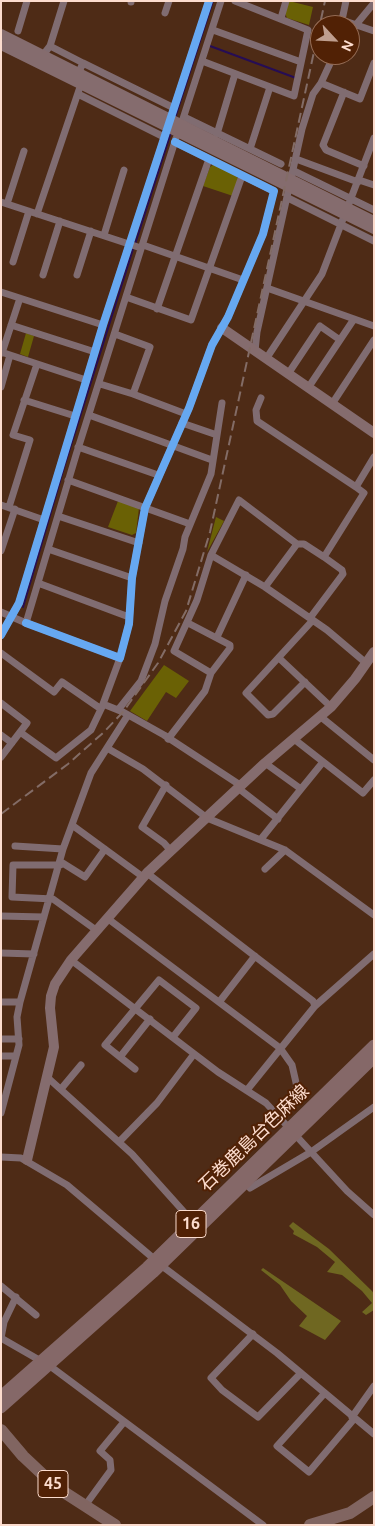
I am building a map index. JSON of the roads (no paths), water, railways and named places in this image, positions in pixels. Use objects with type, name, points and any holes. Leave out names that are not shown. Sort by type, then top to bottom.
[{"type":"highway","name":"45","points":[[1,1430],[42,1475],[84,1506],[115,1525]]},
{"type":"highway","points":[[310,1525],[350,1513],[374,1497]]},
{"type":"main road","name":"石巻鹿島台色麻線","points":[[1,1408],[46,1363],[158,1262],[294,1131],[374,1045]]},
{"type":"main road","name":"石巻鹿島台色麻線","points":[[158,1262],[192,1222],[374,1058]]},
{"type":"main road","name":"石巻鹿島台色麻線","points":[[1,1396],[46,1363]]},
{"type":"street","points":[[18,31],[27,1]]},
{"type":"street","points":[[43,55],[50,46],[64,1]]},
{"type":"street","points":[[165,14],[169,1]]},
{"type":"street","points":[[1,635],[19,603],[104,325],[137,246],[213,30],[208,1]]},
{"type":"street","points":[[26,623],[78,447],[116,334],[164,137],[211,11],[221,1]]},
{"type":"street","points":[[202,61],[294,96],[308,30],[236,1]]},
{"type":"street","points":[[281,18],[286,1]]},
{"type":"street","points":[[343,15],[346,1]]},
{"type":"street","points":[[360,22],[374,3]]},
{"type":"street","points":[[360,27],[374,31]]},
{"type":"street","points":[[213,30],[301,62]]},
{"type":"street","points":[[1,34],[43,55],[79,84],[164,137]]},
{"type":"street","points":[[1,45],[79,84],[162,120],[353,215],[374,230]]},
{"type":"street","points":[[50,46],[174,108]]},
{"type":"street","points":[[37,214],[79,84],[83,63]]},
{"type":"street","points":[[321,83],[360,99],[374,63]]},
{"type":"street","points":[[255,351],[267,288],[308,106],[329,65]]},
{"type":"street","points":[[217,134],[235,74]]},
{"type":"street","points":[[250,150],[270,87]]},
{"type":"street","points":[[344,92],[323,145],[326,150],[364,166]]},
{"type":"street","points":[[184,116],[217,134],[282,164]]},
{"type":"street","points":[[266,359],[322,274],[364,166],[371,157],[374,138]]},
{"type":"street","points":[[20,732],[56,758],[90,730],[102,707],[120,658],[129,617],[132,578],[145,508],[186,414],[203,366],[222,328],[263,234],[274,191],[175,142]]},
{"type":"street","points":[[24,151],[3,203],[137,246],[176,256],[243,280]]},
{"type":"street","points":[[157,309],[209,159]]},
{"type":"street","points":[[296,159],[374,186]]},
{"type":"street","points":[[104,235],[124,170]]},
{"type":"street","points":[[294,171],[374,210]]},
{"type":"street","points":[[126,297],[191,320],[242,176]]},
{"type":"street","points":[[288,198],[374,242]]},
{"type":"street","points":[[12,262],[29,211]]},
{"type":"street","points":[[353,215],[374,221]]},
{"type":"street","points":[[43,275],[60,221]]},
{"type":"street","points":[[77,274],[91,231]]},
{"type":"street","points":[[267,288],[374,326]]},
{"type":"street","points":[[1,292],[104,325]]},
{"type":"street","points":[[20,298],[2,352],[86,380]]},
{"type":"street","points":[[308,388],[354,319]]},
{"type":"street","points":[[11,325],[95,352]]},
{"type":"street","points":[[288,374],[320,326],[340,340]]},
{"type":"street","points":[[222,328],[374,433]]},
{"type":"street","points":[[116,334],[150,347],[133,394]]},
{"type":"street","points":[[332,404],[374,340]]},
{"type":"street","points":[[1,388],[10,355]]},
{"type":"street","points":[[1,551],[8,507],[30,440],[13,435],[37,364]]},
{"type":"street","points":[[100,384],[186,414]]},
{"type":"street","points":[[261,398],[256,410],[257,421],[364,493],[324,557]]},
{"type":"street","points":[[24,400],[75,416]]},
{"type":"street","points":[[118,710],[138,686],[155,644],[165,602],[190,524],[210,474],[222,403]]},
{"type":"street","points":[[88,415],[173,444],[212,460]]},
{"type":"street","points":[[182,423],[217,435]]},
{"type":"street","points":[[78,447],[158,475]]},
{"type":"street","points":[[356,488],[374,457]]},
{"type":"street","points":[[68,480],[190,524]]},
{"type":"street","points":[[211,672],[174,651],[188,623],[211,555],[239,500],[297,544],[304,544],[342,570],[343,574],[311,619],[246,694],[268,715],[273,714],[305,682]]},
{"type":"street","points":[[8,507],[44,520]]},
{"type":"street","points":[[58,516],[139,543]]},
{"type":"street","points":[[265,586],[297,544]]},
{"type":"street","points":[[48,549],[132,578]]},
{"type":"street","points":[[211,555],[265,586],[311,619],[366,663]]},
{"type":"street","points":[[217,638],[246,575]]},
{"type":"street","points":[[38,583],[129,617]]},
{"type":"street","points":[[1,612],[120,658]]},
{"type":"street","points":[[168,739],[204,690],[211,672],[230,648],[230,645],[188,623]]},
{"type":"street","points":[[26,1160],[54,1047],[50,1008],[51,996],[55,984],[71,960],[145,875],[265,763],[332,707],[374,652]]},
{"type":"street","points":[[1,653],[54,692],[62,682],[102,707],[118,710],[128,715],[168,739],[239,787],[278,819]]},
{"type":"street","points":[[278,658],[332,707]]},
{"type":"street","points":[[1,703],[27,723],[1,758]]},
{"type":"street","points":[[1,1114],[19,1040],[17,1017],[20,1002],[63,849],[92,773],[128,715]]},
{"type":"street","points":[[321,717],[374,760]]},
{"type":"street","points":[[1,736],[12,743]]},
{"type":"street","points":[[294,739],[363,792],[374,780]]},
{"type":"street","points":[[107,748],[166,785],[207,818],[285,850],[374,915]]},
{"type":"street","points":[[261,839],[323,762]]},
{"type":"street","points":[[265,763],[301,789]]},
{"type":"street","points":[[166,785],[142,827],[164,843],[171,851]]},
{"type":"street","points":[[72,824],[255,956],[313,1001],[315,1006]]},
{"type":"street","points":[[15,846],[63,849]]},
{"type":"street","points":[[96,930],[49,898],[12,897],[13,865],[60,863],[85,878],[105,849]]},
{"type":"street","points":[[265,869],[285,850]]},
{"type":"street","points":[[1,916],[44,917]]},
{"type":"street","points":[[107,918],[220,1001],[280,1048],[292,1065],[297,1087],[281,1116]]},
{"type":"street","points":[[1,953],[34,954]]},
{"type":"street","points":[[247,1090],[315,1006],[374,954]]},
{"type":"street","points":[[220,1001],[255,956]]},
{"type":"street","points":[[71,960],[218,1072],[247,1090],[281,1116],[311,1152],[348,1191],[374,1214]]},
{"type":"street","points":[[135,1068],[105,1045],[159,980],[196,1008],[173,1037]]},
{"type":"street","points":[[1,1002],[20,1002]]},
{"type":"street","points":[[120,1057],[150,1019]]},
{"type":"street","points":[[1,1039],[19,1040]]},
{"type":"street","points":[[119,1142],[157,1102],[194,1054]]},
{"type":"street","points":[[1,1056],[16,1056]]},
{"type":"street","points":[[62,1089],[82,1065]]},
{"type":"street","points":[[47,1077],[119,1142],[165,1189],[192,1222]]},
{"type":"street","points":[[250,1188],[311,1152],[374,1107]]},
{"type":"street","points":[[1,1157],[17,1157],[26,1160],[78,1194],[158,1262],[253,1334],[374,1434]]},
{"type":"street","points":[[1,1286],[36,1315]]},
{"type":"street","points":[[16,1297],[4,1322],[1,1338],[46,1363],[263,1525]]},
{"type":"street","points":[[253,1334],[211,1378],[222,1390],[258,1418],[300,1373]]},
{"type":"street","points":[[324,1394],[277,1446],[308,1472],[353,1418],[374,1386]]},
{"type":"street","points":[[84,1506],[111,1470],[110,1460],[100,1451],[124,1422]]},
{"type":"waterway","points":[[175,118],[213,1]]},
{"type":"waterway","points":[[210,46],[296,78]]},
{"type":"waterway","points":[[135,244],[171,132]]},
{"type":"waterway","points":[[23,607],[65,464],[133,249]]},
{"type":"railway","points":[[1,814],[68,764],[123,712],[158,663],[186,611],[210,532],[325,1]]}]
